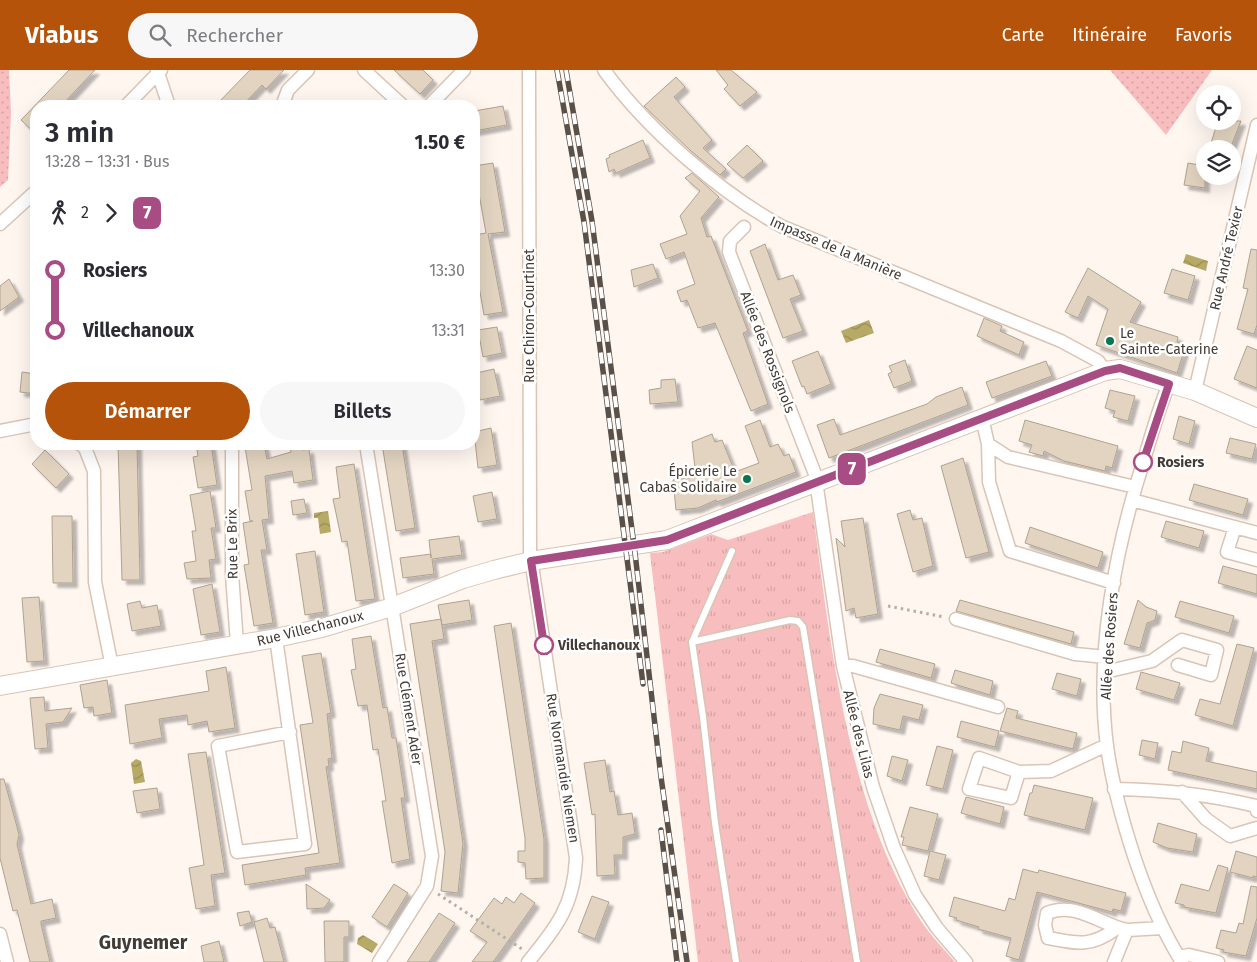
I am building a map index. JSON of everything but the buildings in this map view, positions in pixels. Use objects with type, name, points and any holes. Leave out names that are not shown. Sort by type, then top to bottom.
[{"type":"street","points":[[284,100],[288,90],[308,70]]},
{"type":"street","points":[[364,70],[396,100]]},
{"type":"street","points":[[435,100],[464,70]]},
{"type":"street","name":"Rue Chiron-Courtinet","points":[[529,70],[528,499],[531,561]]},
{"type":"street","name":"Impasse de la Manière","points":[[604,70],[620,93],[689,160],[763,216],[783,227],[1061,341],[1098,361],[1105,371]]},
{"type":"street","points":[[132,100],[159,71]]},
{"type":"street","points":[[159,71],[167,100]]},
{"type":"street","name":"Rue André Texier","points":[[1195,391],[1257,125]]},
{"type":"street","points":[[0,224],[30,196]]},
{"type":"street","name":"Allée des Rossignols","points":[[744,226],[730,241],[729,252],[818,482]]},
{"type":"street","points":[[1105,371],[1120,368],[1195,391],[1257,418]]},
{"type":"street","name":"Rue Villechanoux","points":[[0,686],[276,638],[322,628],[392,607],[463,579],[531,561],[615,550],[667,540],[1105,371]]},
{"type":"street","name":"Allée des Rosiers","points":[[1169,384],[1135,487],[1121,540],[1104,672],[1107,745],[1114,789],[1141,878],[1163,928],[1180,960]]},
{"type":"street","points":[[982,418],[988,444],[989,482],[1010,551],[1114,583]]},
{"type":"street","points":[[0,431],[30,425]]},
{"type":"street","points":[[988,444],[1008,457],[1135,487]]},
{"type":"street","points":[[85,450],[94,471],[95,582],[112,667]]},
{"type":"street","name":"Rue Le Brix","points":[[232,450],[232,574],[237,644]]},
{"type":"street","name":"Rue Clément Ader","points":[[367,450],[432,856],[427,886],[379,962]]},
{"type":"street","name":"Allée des Lilas","points":[[818,482],[843,666],[873,787],[894,848],[915,895],[937,928],[966,962]]},
{"type":"street","points":[[1132,500],[1257,533]]},
{"type":"street","points":[[1235,527],[1227,552],[1257,560]]},
{"type":"street","name":"Rue Normandie Niemen","points":[[531,561],[576,858],[571,898],[534,960]]},
{"type":"street","points":[[956,619],[1075,654],[1106,657]]},
{"type":"street","points":[[276,638],[290,732],[305,844],[237,852],[218,746],[290,732]]},
{"type":"street","points":[[1104,672],[1152,661],[1182,640],[1217,650],[1211,675],[1178,665]]},
{"type":"street","points":[[843,666],[853,666],[998,707]]},
{"type":"street","points":[[1019,772],[1051,770],[1107,745]]},
{"type":"street","points":[[1114,789],[1182,792],[1256,806],[1257,812]]},
{"type":"street","points":[[1182,792],[1206,819],[1230,836],[1257,828]]},
{"type":"street","points":[[1122,929],[1104,920],[1060,908],[1047,913],[1045,926],[1048,938],[1079,945],[1103,939],[1122,929],[1163,928]]},
{"type":"street","points":[[1114,962],[1122,929]]},
{"type":"street","points":[[0,934],[7,962]]},
{"type":"street","points":[[1180,960],[1188,955],[1218,962]]},
{"type":"lane","points":[[732,551],[692,642],[704,717],[715,823],[736,962]]},
{"type":"lane","points":[[692,642],[790,620],[798,621],[803,627],[857,962]]},
{"type":"path","points":[[888,606],[956,619]]},
{"type":"path","points":[[427,886],[534,960]]},
{"type":"green space","points":[[0,70],[9,70],[11,113],[8,180],[0,187]]},
{"type":"green space","points":[[1110,70],[1212,70],[1201,85],[1196,85],[1196,93],[1166,135]]},
{"type":"green space","points":[[813,512],[835,669],[859,776],[876,828],[896,876],[921,921],[955,962],[698,962],[650,553],[663,552],[711,534],[728,540]]},
{"type":"water","points":[[1186,254],[1208,261],[1206,271],[1183,263]]},
{"type":"water","points":[[869,320],[874,333],[846,343],[841,331]]},
{"type":"water","points":[[328,511],[331,532],[320,534],[318,518],[314,518],[314,513]]},
{"type":"water","points":[[136,759],[141,761],[145,782],[134,784],[131,763]]},
{"type":"water","points":[[363,935],[378,944],[372,953],[357,944],[358,938]]},
{"type":"railway","points":[[557,70],[584,222],[643,684]]},
{"type":"railway","points":[[566,70],[592,221],[635,553],[661,777],[687,962]]},
{"type":"railway","points":[[661,830],[677,962]]},
{"type":"bus line","name":"7","points":[[544,645],[531,561],[653,544],[667,540],[1105,371],[1120,368],[1169,384],[1143,462]]},
{"type":"place","name":"Le Sainte-Caterine","points":[[1110,341]]},
{"type":"place","name":"Rosiers","points":[[1143,462]]},
{"type":"place","name":"Épicerie Le Cabas Solidaire","points":[[747,479]]},
{"type":"place","name":"Villechanoux","points":[[544,645]]},
{"type":"district","name":"Guynemer","points":[[143,942]]}]
